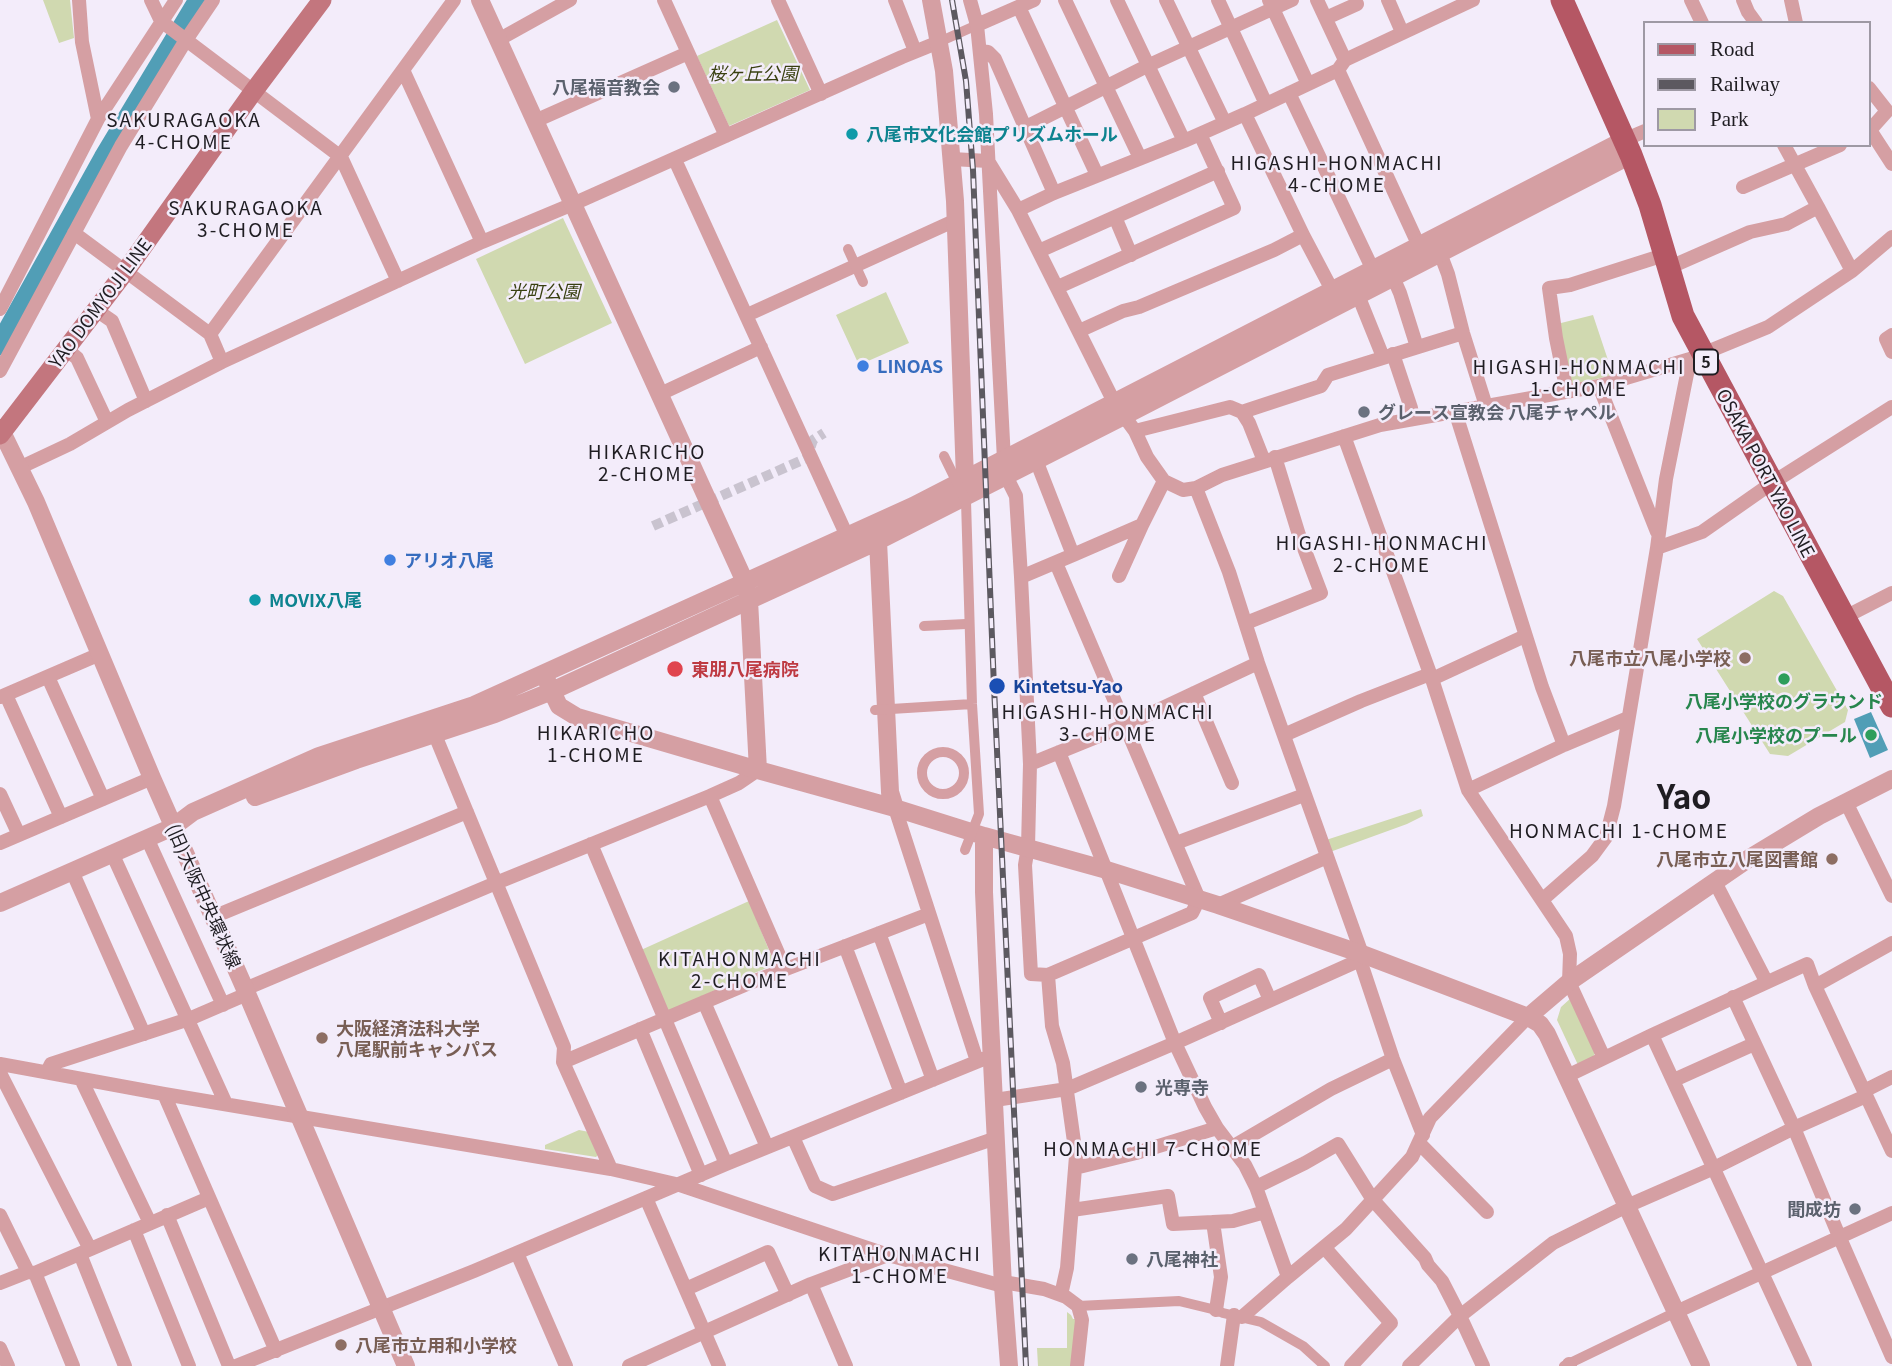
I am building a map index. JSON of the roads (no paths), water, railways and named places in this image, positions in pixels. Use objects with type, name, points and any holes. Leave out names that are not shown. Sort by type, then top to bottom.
[{"type":"main road","name":"YAO DOMYOJI LINE","points":[[1,432],[125,272],[322,0]]},
{"type":"main road","name":"OSAKA PORT YAO LINE","points":[[1562,0],[1634,142],[1666,262],[1696,356],[1772,483],[1892,706]]},
{"type":"street","points":[[79,0],[82,42],[98,120]]},
{"type":"street","points":[[151,0],[161,21],[341,157],[398,281]]},
{"type":"street","points":[[0,309],[98,120],[176,0]]},
{"type":"street","points":[[0,371],[121,146],[186,40],[214,0]]},
{"type":"street","points":[[210,334],[454,0]]},
{"type":"street","points":[[480,0],[745,582],[749,600],[758,771]]},
{"type":"street","points":[[498,40],[570,0]]},
{"type":"street","points":[[664,0],[726,136]]},
{"type":"street","points":[[778,0],[821,94]]},
{"type":"street","points":[[895,0],[915,51]]},
{"type":"street","points":[[931,0],[944,71],[956,220],[965,480],[955,502]]},
{"type":"street","points":[[970,0],[977,25],[986,114],[1005,468],[1016,496],[1030,764],[1028,847],[1025,865],[1031,974],[1048,975],[1192,913],[1199,899],[1056,563]]},
{"type":"street","points":[[19,468],[70,444],[222,362],[482,242],[675,160],[1034,0]]},
{"type":"street","points":[[1065,0],[1140,158]]},
{"type":"street","points":[[1117,0],[1184,141]]},
{"type":"street","points":[[1166,0],[1225,123]]},
{"type":"street","points":[[1218,0],[1266,104]]},
{"type":"street","points":[[1026,127],[1147,66],[1231,28],[1271,4],[1292,0]]},
{"type":"street","points":[[1317,0],[1326,18],[1341,65],[1419,246]]},
{"type":"street","points":[[1388,0],[1402,32]]},
{"type":"street","points":[[1018,210],[1245,114],[1308,84],[1402,32],[1473,0]]},
{"type":"street","points":[[1691,0],[1701,21]]},
{"type":"street","points":[[1743,0],[1755,21]]},
{"type":"street","points":[[1790,0],[1795,21]]},
{"type":"street","points":[[1271,4],[1308,84]]},
{"type":"street","points":[[1326,18],[1357,4]]},
{"type":"street","points":[[1019,7],[1097,175]]},
{"type":"street","points":[[980,51],[988,52],[995,60],[1054,193]]},
{"type":"street","points":[[536,121],[688,53]]},
{"type":"street","points":[[403,70],[482,242]]},
{"type":"street","points":[[1871,91],[1887,111],[1871,129]]},
{"type":"street","points":[[1289,93],[1373,270]]},
{"type":"street","points":[[1245,114],[1332,290]]},
{"type":"street","points":[[1871,132],[1892,164]]},
{"type":"street","points":[[1058,287],[1234,208],[1200,134]]},
{"type":"street","points":[[173,827],[193,825],[271,790],[495,714],[548,683],[745,582],[965,480],[1035,460],[1332,290],[1634,142]]},
{"type":"street","points":[[0,902],[173,827],[193,812],[328,753],[548,683],[749,600],[878,541],[955,502],[1005,468],[1440,253],[1634,142]]},
{"type":"street","points":[[1785,147],[1852,271]]},
{"type":"street","points":[[1743,187],[1836,147]]},
{"type":"street","points":[[952,159],[988,161]]},
{"type":"street","points":[[675,160],[847,536]]},
{"type":"street","points":[[988,161],[1018,210],[1119,410],[1135,431],[1147,457],[1164,481],[1183,490],[1196,488],[1222,475],[1269,459],[1380,425],[1599,386],[1696,356],[1768,327],[1852,271],[1892,237]]},
{"type":"street","points":[[1039,251],[1218,171]]},
{"type":"street","points":[[1567,392],[1549,288],[1666,262],[1750,232],[1786,224],[1818,207]]},
{"type":"street","points":[[1115,217],[1131,255]]},
{"type":"street","points":[[747,315],[956,220]]},
{"type":"street","points":[[74,233],[210,334],[222,362]]},
{"type":"street","points":[[1079,331],[1262,255],[1303,235]]},
{"type":"street","points":[[848,248],[863,282]]},
{"type":"street","points":[[1440,253],[1486,406]]},
{"type":"street","points":[[1393,277],[1417,347]]},
{"type":"street","points":[[1357,296],[1388,356],[1413,418]]},
{"type":"street","points":[[96,310],[112,321],[146,401]]},
{"type":"street","points":[[1242,412],[1321,386],[1328,374],[1462,333]]},
{"type":"street","points":[[1892,335],[1886,339],[1892,352]]},
{"type":"street","points":[[660,394],[761,347]]},
{"type":"street","points":[[66,349],[77,358],[107,422]]},
{"type":"street","points":[[1542,900],[1592,856],[1606,837],[1615,806],[1657,541],[1696,356]]},
{"type":"street","points":[[1599,386],[1657,541]]},
{"type":"street","points":[[1135,431],[1230,407],[1242,412],[1249,424],[1269,459],[1321,593],[1246,623]]},
{"type":"street","points":[[1657,541],[1702,532],[1772,483],[1892,407]]},
{"type":"street","points":[[1455,411],[1525,636],[1564,745]]},
{"type":"street","name":"(旧)大阪中央環状線","points":[[1,432],[36,502],[406,1366]]},
{"type":"street","points":[[1345,436],[1431,676],[1468,790],[1566,936],[1570,954],[1569,982],[1604,1058]]},
{"type":"street","points":[[944,456],[966,501],[966,625],[974,705],[979,814],[965,850]]},
{"type":"street","points":[[1035,460],[1073,555]]},
{"type":"street","points":[[1119,576],[1164,481]]},
{"type":"street","points":[[1196,488],[1229,572],[1421,1139],[1487,1212]]},
{"type":"street","points":[[1021,578],[1142,525]]},
{"type":"street","points":[[878,541],[890,792],[929,914],[984,1058],[995,1100],[1009,1366]]},
{"type":"street","points":[[1844,617],[1892,593]]},
{"type":"street","points":[[924,626],[966,625]]},
{"type":"street","points":[[1284,735],[1361,701],[1431,676],[1525,636]]},
{"type":"street","points":[[61,817],[3,696],[100,654]]},
{"type":"street","points":[[1030,764],[1126,725],[1258,663]]},
{"type":"street","points":[[48,677],[103,799]]},
{"type":"street","points":[[548,683],[559,706],[577,717],[1199,899],[1528,1017],[1540,1024],[1567,1076],[1701,1366]]},
{"type":"street","points":[[1194,693],[1231,783]]},
{"type":"street","points":[[875,710],[974,705]]},
{"type":"street","points":[[1468,790],[1628,718]]},
{"type":"street","points":[[435,735],[564,1047],[563,1062],[611,1169]]},
{"type":"street","points":[[1059,752],[1175,1043],[1205,1107],[1245,1165],[1256,1187],[1288,1276]]},
{"type":"street","points":[[47,1072],[51,1064],[189,1019],[223,1005],[246,992],[496,883],[710,796],[758,771]]},
{"type":"street","points":[[0,843],[152,778]]},
{"type":"street","points":[[1227,1366],[1238,1316],[1346,1229],[1412,1157],[1430,1118],[1528,1017],[1569,982],[1748,859],[1846,802],[1892,779]]},
{"type":"street","points":[[0,794],[19,835]]},
{"type":"street","points":[[1176,843],[1304,795]]},
{"type":"street","points":[[710,796],[785,968]]},
{"type":"street","points":[[1846,802],[1892,896]]},
{"type":"street","points":[[213,917],[467,812]]},
{"type":"street","points":[[984,836],[984,1058]]},
{"type":"street","points":[[147,838],[223,1005]]},
{"type":"street","points":[[591,844],[726,1164]]},
{"type":"street","points":[[112,853],[226,1104]]},
{"type":"street","points":[[1217,905],[1327,858]]},
{"type":"street","points":[[72,871],[144,1034]]},
{"type":"street","points":[[1715,882],[1766,981]]},
{"type":"street","points":[[563,1062],[785,968],[929,914]]},
{"type":"street","points":[[879,933],[933,1080]]},
{"type":"street","points":[[1815,986],[1892,943]]},
{"type":"street","points":[[845,946],[901,1093]]},
{"type":"street","points":[[995,1100],[1067,1089],[1221,1023],[1361,957]]},
{"type":"street","points":[[1567,1076],[1807,964],[1892,1151]]},
{"type":"street","points":[[1048,975],[1052,1026],[1063,1063],[1076,1156],[1067,1268],[1061,1295]]},
{"type":"street","points":[[1221,1023],[1210,998],[1259,975],[1270,1000]]},
{"type":"street","points":[[1733,998],[1794,1128],[1892,1356]]},
{"type":"street","points":[[704,1002],[767,1147]]},
{"type":"street","points":[[640,1029],[701,1175]]},
{"type":"street","points":[[1652,1035],[1805,1366]]},
{"type":"street","points":[[1674,1080],[1754,1044]]},
{"type":"street","points":[[236,1366],[382,1309],[984,1058]]},
{"type":"street","points":[[1232,1147],[1331,1089],[1393,1059]]},
{"type":"street","points":[[0,1064],[611,1169],[680,1185],[888,1255],[1003,1284],[1044,1289],[1061,1295],[1078,1306],[1179,1301],[1261,1322],[1303,1346],[1325,1366]]},
{"type":"street","points":[[0,1073],[85,1252],[125,1366]]},
{"type":"street","points":[[1409,1366],[1460,1316],[1553,1243],[1714,1168],[1892,1077]]},
{"type":"street","points":[[81,1079],[150,1223]]},
{"type":"street","points":[[164,1094],[276,1351]]},
{"type":"street","points":[[1075,1168],[1136,1153],[1217,1128]]},
{"type":"street","points":[[793,1137],[815,1186],[833,1194],[996,1138]]},
{"type":"street","points":[[1256,1187],[1338,1144],[1373,1200],[1425,1258],[1441,1281],[1483,1366]]},
{"type":"street","points":[[1072,1210],[1168,1196],[1173,1224],[1233,1221],[1265,1212]]},
{"type":"street","points":[[0,1283],[85,1252],[209,1198]]},
{"type":"street","points":[[646,1198],[719,1366]]},
{"type":"street","points":[[1568,1365],[1676,1311],[1892,1213]]},
{"type":"street","points":[[0,1214],[32,1273],[73,1366]]},
{"type":"street","points":[[167,1215],[229,1366]]},
{"type":"street","points":[[1213,1222],[1221,1277],[1216,1310]]},
{"type":"street","points":[[135,1230],[190,1366]]},
{"type":"street","points":[[1324,1247],[1391,1323],[1351,1366]]},
{"type":"street","points":[[686,1289],[768,1252],[788,1295]]},
{"type":"street","points":[[517,1253],[566,1366]]},
{"type":"street","points":[[629,1366],[811,1284],[888,1255]]},
{"type":"street","points":[[811,1284],[846,1366]]},
{"type":"street","points":[[1077,1366],[1082,1321],[1078,1306]]},
{"type":"street","points":[[0,1348],[8,1366]]},
{"type":"water","name":"八尾小学校のプール","points":[[1871,712],[1888,750],[1870,758],[1854,719]]},
{"type":"waterway","points":[[0,345],[104,158],[199,0]]},
{"type":"tunnel","points":[[653,526],[807,458],[813,440],[824,433]]},
{"type":"railway","points":[[952,0],[966,81],[973,170],[1026,1366]]},
{"type":"place","name":"八尾福音教会","points":[[674,87]]},
{"type":"place","name":"八尾市文化会館プリズムホール","points":[[852,134]]},
{"type":"place","name":"LINOAS","points":[[863,366]]},
{"type":"place","name":"グレース宣教会 八尾チャペル","points":[[1364,412]]},
{"type":"place","name":"アリオ八尾","points":[[390,560]]},
{"type":"place","name":"MOVIX八尾","points":[[255,600]]},
{"type":"place","name":"八尾市立八尾小学校","points":[[1745,658]]},
{"type":"place","name":"東朋八尾病院","points":[[675,669]]},
{"type":"place","name":"八尾小学校のグラウンド","points":[[1784,679]]},
{"type":"place","name":"Kintetsu-Yao","points":[[997,686]]},
{"type":"place","name":"八尾小学校のプール","points":[[1871,735]]},
{"type":"place","name":"八尾市立八尾図書館","points":[[1832,859]]},
{"type":"place","name":"大阪経済法科大学 八尾駅前キャンパス","points":[[322,1038]]},
{"type":"place","name":"光専寺","points":[[1141,1087]]},
{"type":"place","name":"聞成坊","points":[[1855,1209]]},
{"type":"place","name":"八尾神社","points":[[1132,1259]]},
{"type":"place","name":"八尾市立用和小学校","points":[[341,1345]]},
{"type":"district","name":"SAKURAGAOKA 4-CHOME","points":[[184,131]]},
{"type":"district","name":"HIGASHI-HONMACHI 4-CHOME","points":[[1337,174]]},
{"type":"district","name":"SAKURAGAOKA 3-CHOME","points":[[246,219]]},
{"type":"district","name":"HIGASHI-HONMACHI 1-CHOME","points":[[1579,378]]},
{"type":"district","name":"HIKARICHO 2-CHOME","points":[[647,463]]},
{"type":"district","name":"HIGASHI-HONMACHI 2-CHOME","points":[[1382,554]]},
{"type":"district","name":"HIGASHI-HONMACHI 3-CHOME","points":[[1108,723]]},
{"type":"district","name":"HIKARICHO 1-CHOME","points":[[596,744]]},
{"type":"district","name":"Yao","points":[[1684,797]]},
{"type":"district","name":"HONMACHI 1-CHOME","points":[[1619,831]]},
{"type":"district","name":"KITAHONMACHI 2-CHOME","points":[[740,970]]},
{"type":"district","name":"HONMACHI 7-CHOME","points":[[1153,1149]]},
{"type":"district","name":"KITAHONMACHI 1-CHOME","points":[[900,1265]]},
{"type":"park label","name":"桜ヶ丘公園","points":[[753,73]]},
{"type":"park label","name":"光町公園","points":[[544,291]]}]
